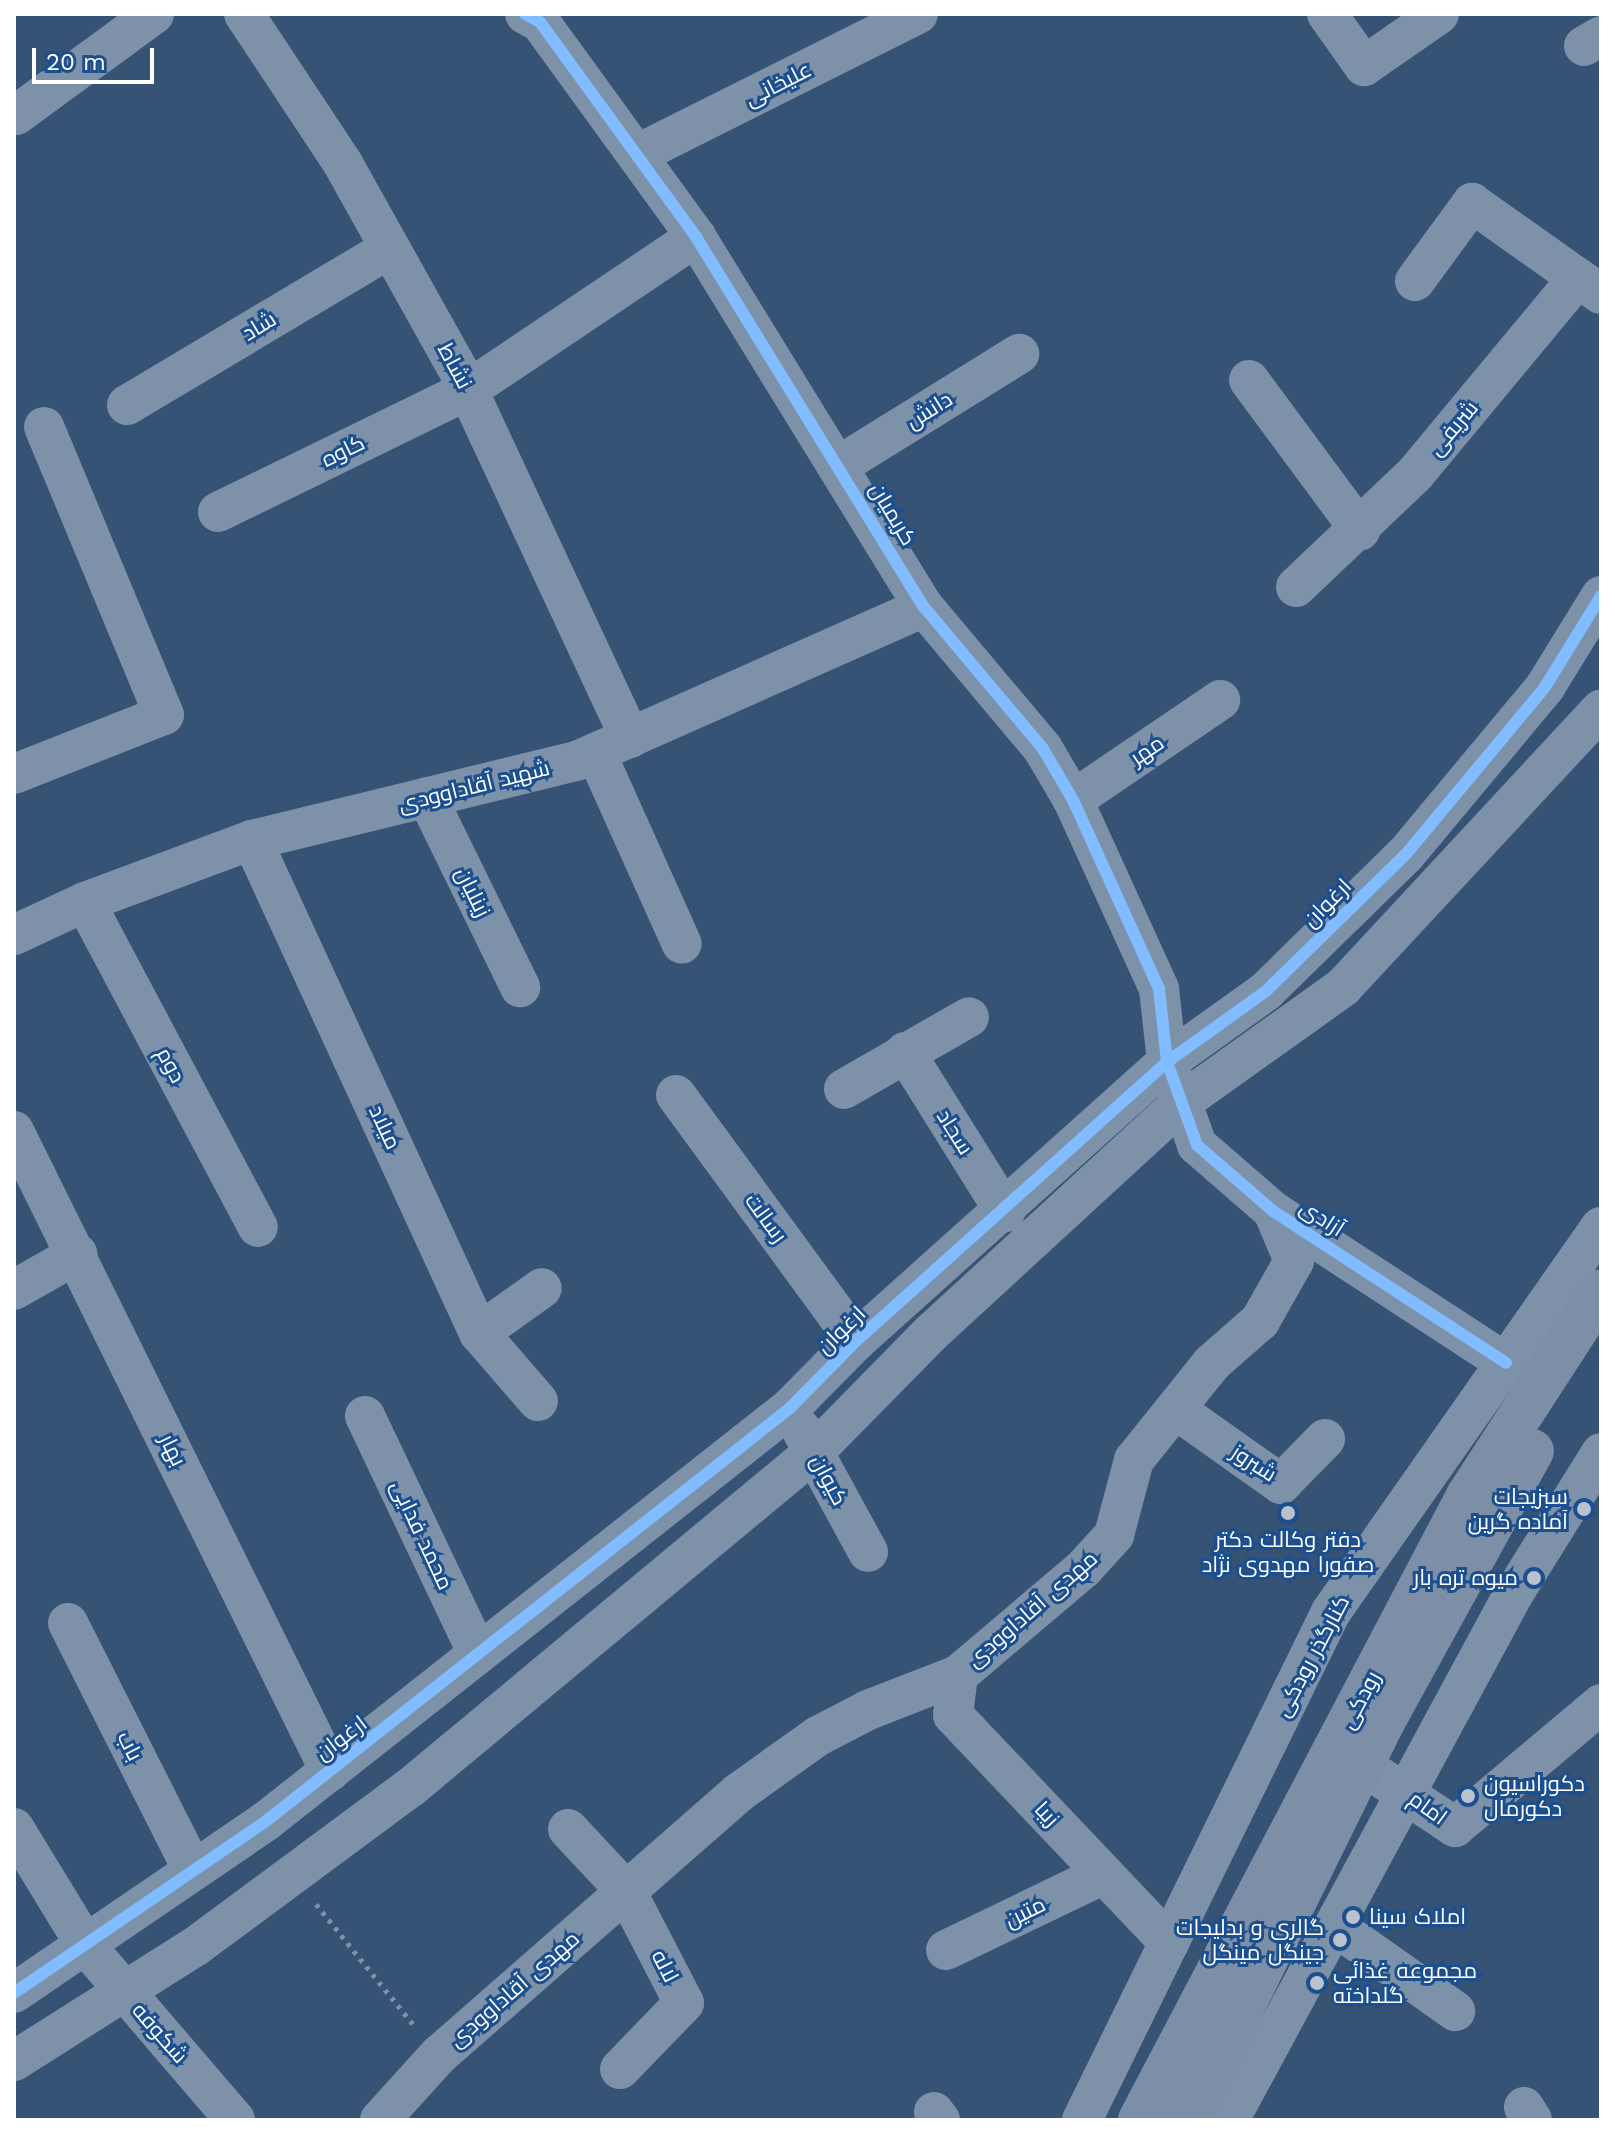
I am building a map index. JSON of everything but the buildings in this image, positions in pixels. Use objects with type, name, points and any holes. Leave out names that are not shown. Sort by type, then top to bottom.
[{"type":"main road","name":"رودکی","points":[[1140,2120],[1468,1496],[1601,1291]]},
{"type":"main road","name":"رودکی","points":[[1187,2120],[1362,1765],[1503,1497],[1601,1343]]},
{"type":"street","points":[[16,115],[154,14]]},
{"type":"street","name":"نشاط","points":[[244,14],[342,162],[468,390],[613,745],[682,944]]},
{"type":"street","name":"علیخانی","points":[[638,154],[918,14]]},
{"type":"street","points":[[1327,14],[1364,66],[1439,14]]},
{"type":"street","name":"کریمیان","points":[[534,17],[638,154],[696,237],[840,465],[924,607],[1043,749],[1073,800],[1159,989],[1167,1062]]},
{"type":"street","points":[[1415,281],[1472,203],[1589,286]]},
{"type":"street","name":"کاوه","points":[[218,512],[468,390],[696,237]]},
{"type":"street","name":"شاد","points":[[127,405],[390,248]]},
{"type":"street","name":"شریفی","points":[[1296,587],[1360,530],[1415,474],[1589,286]]},
{"type":"street","name":"دانش","points":[[840,465],[1019,354]]},
{"type":"street","points":[[1249,380],[1360,530]]},
{"type":"street","points":[[14,774],[164,715],[44,427]]},
{"type":"street","name":"شهید آقاداوودی","points":[[14,935],[85,902],[252,840],[427,797],[613,745],[924,607]]},
{"type":"street","name":"ارغوان","points":[[14,1993],[86,1946],[330,1771],[790,1408],[856,1341],[1005,1212],[1167,1062],[1266,991],[1406,854],[1545,687],[1595,618]]},
{"type":"street","name":"مهر","points":[[1073,800],[1220,700]]},
{"type":"street","points":[[14,2061],[196,1946],[411,1787],[814,1452],[931,1333],[1182,1102],[1343,987],[1601,709]]},
{"type":"street","name":"زینلیان","points":[[427,797],[520,987]]},
{"type":"street","name":"میلاد","points":[[252,840],[479,1333],[538,1401]]},
{"type":"street","name":"دوم","points":[[85,902],[258,1227]]},
{"type":"street","points":[[844,1089],[969,1017]]},
{"type":"street","name":"سجاد","points":[[905,1052],[1005,1212]]},
{"type":"street","name":"آزادی","points":[[1167,1062],[1197,1145],[1273,1211],[1506,1363]]},
{"type":"street","name":"رسالت","points":[[676,1095],[856,1341]]},
{"type":"street","name":"بهار","points":[[14,1131],[330,1771]]},
{"type":"street","name":"مهدی آقاداوودی","points":[[380,2120],[439,2055],[738,1793],[818,1736],[868,1710],[958,1675],[1084,1568],[1114,1535],[1134,1460],[1212,1363],[1260,1321],[1294,1261],[1273,1211]]},
{"type":"street","name":"کنارگذر رودکی","points":[[1082,2120],[1331,1612],[1601,1227]]},
{"type":"street","points":[[14,1290],[77,1254]]},
{"type":"street","points":[[479,1333],[542,1288]]},
{"type":"street","points":[[905,1297],[931,1333]]},
{"type":"street","name":"کیوان","points":[[790,1408],[868,1552]]},
{"type":"street","name":"شبروز","points":[[1175,1409],[1281,1484],[1325,1439]]},
{"type":"street","name":"محمد فدایی","points":[[365,1416],[478,1654]]},
{"type":"street","points":[[1229,2120],[1514,1593],[1601,1453]]},
{"type":"street","name":"باب","points":[[68,1623],[192,1869]]},
{"type":"street","name":"زیبا","points":[[958,1675],[953,1715],[1169,1943]]},
{"type":"street","name":"امام","points":[[1362,1765],[1455,1827],[1601,1704]]},
{"type":"street","name":"شکوفه","points":[[14,1828],[86,1946],[235,2120]]},
{"type":"street","points":[[568,1829],[626,1891]]},
{"type":"street","name":"متین","points":[[946,1950],[1104,1874]]},
{"type":"street","name":"لاله","points":[[620,2069],[684,2003],[626,1891]]},
{"type":"street","points":[[1336,1927],[1455,2011]]},
{"type":"path","points":[[292,1875],[439,2055]]},
{"type":"cycle path","points":[[525,14],[540,22],[696,237],[924,607],[1043,749],[1073,800],[1159,989],[1167,1062],[1197,1145],[1273,1211],[1506,1363]]},
{"type":"cycle path","points":[[14,1993],[266,1821],[790,1408],[856,1341],[1167,1062],[1266,991],[1406,854],[1545,687],[1601,596]]},
{"type":"place","name":"سبزیجات آماده گرین","points":[[1584,1509]]},
{"type":"place","name":"دفتر وکالت دکتر صفورا مهدوی نژاد","points":[[1288,1513]]},
{"type":"place","name":"میوه تره بار","points":[[1534,1578]]},
{"type":"place","name":"دکوراسیون دکورمال","points":[[1468,1796]]},
{"type":"place","name":"املاک سینا","points":[[1353,1917]]},
{"type":"place","name":"گالری و بدلیجات جینگل مینگل","points":[[1340,1940]]},
{"type":"place","name":"مجموعه غذائی گلداخته","points":[[1317,1983]]}]
